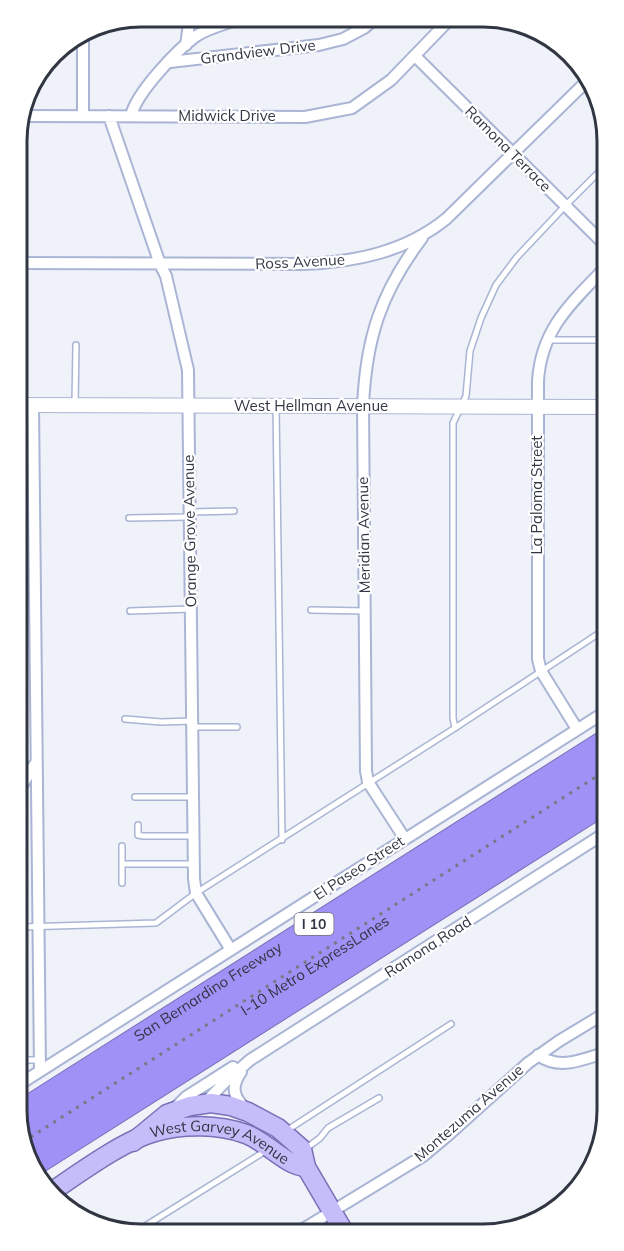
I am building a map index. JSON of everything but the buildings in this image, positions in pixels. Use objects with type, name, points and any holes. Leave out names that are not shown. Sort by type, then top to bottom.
[{"type":"highway","name":"San Bernardino Freeway","points":[[27,1106],[597,745]]},
{"type":"highway","name":"I-10 Metro ExpressLanes","points":[[28,1125],[597,766]]},
{"type":"highway","name":"I-10 Metro ExpressLanes","points":[[33,1146],[597,786]]},
{"type":"highway","points":[[40,1162],[597,809]]},
{"type":"main road","name":"West Garvey Avenue","points":[[204,1104],[222,1104],[248,1112],[284,1132],[304,1159],[340,1224]]},
{"type":"main road","points":[[58,1188],[133,1142],[167,1114],[189,1106],[204,1104]]},
{"type":"main road","name":"West Garvey Avenue","points":[[133,1142],[154,1132],[201,1126],[246,1134],[271,1147],[294,1165],[304,1159]]},
{"type":"street","points":[[186,45],[189,27]]},
{"type":"street","points":[[131,116],[136,101],[142,93],[186,45],[203,32],[217,27]]},
{"type":"street","name":"Grandview Drive","points":[[170,62],[319,45],[343,39],[365,27]]},
{"type":"street","points":[[415,56],[442,27]]},
{"type":"street","points":[[83,43],[83,116]]},
{"type":"street","name":"Midwick Drive","points":[[30,116],[305,117],[352,108],[391,80],[415,56]]},
{"type":"street","name":"Ramona Terrace","points":[[415,56],[597,237]]},
{"type":"street","name":"Ross Avenue","points":[[27,263],[330,262],[392,250],[424,235],[456,209],[582,85]]},
{"type":"street","name":"Orange Grove Avenue","points":[[109,116],[166,276],[188,370],[196,893],[231,950]]},
{"type":"street","name":"Meridian Avenue","points":[[405,838],[368,782],[366,771],[364,371],[376,320],[398,274],[424,235]]},
{"type":"street","name":"La Paloma Street","points":[[577,729],[542,671],[538,659],[538,370],[547,340],[565,309],[597,276]]},
{"type":"street","name":"West Hellman Avenue","points":[[27,405],[597,407]]},
{"type":"street","points":[[27,445],[39,927],[40,1065]]},
{"type":"street","name":"El Paseo Street","points":[[27,1078],[40,1065],[231,950],[597,717]]},
{"type":"street","points":[[27,778],[35,764]]},
{"type":"street","name":"Ramona Road","points":[[154,1132],[194,1112],[250,1060],[597,838]]},
{"type":"street","name":"Montezuma Avenue","points":[[311,1224],[393,1175],[436,1146],[538,1055],[597,1018]]},
{"type":"street","points":[[538,1055],[553,1064],[562,1064],[597,1055]]},
{"type":"street","points":[[248,1112],[237,1099],[234,1089],[236,1079],[250,1060]]},
{"type":"street","name":"Ramona Road","points":[[167,1114],[186,1097],[250,1060]]},
{"type":"lane","points":[[456,728],[453,718],[453,423],[466,396],[470,351],[481,318],[496,285],[518,257],[597,174]]},
{"type":"lane","points":[[547,340],[597,340]]},
{"type":"lane","points":[[75,405],[76,345]]},
{"type":"lane","points":[[276,406],[282,840]]},
{"type":"lane","points":[[129,518],[234,511]]},
{"type":"lane","points":[[130,611],[192,609]]},
{"type":"lane","points":[[311,610],[365,611]]},
{"type":"lane","points":[[27,927],[156,923],[196,893],[456,728],[597,635]]},
{"type":"lane","points":[[125,719],[237,727]]},
{"type":"lane","points":[[135,797],[193,797]]},
{"type":"lane","points":[[138,825],[138,835],[143,836],[194,836]]},
{"type":"lane","points":[[122,846],[122,883]]},
{"type":"lane","points":[[122,864],[194,864]]},
{"type":"lane","points":[[284,1132],[451,1024]]},
{"type":"lane","points":[[27,1061],[40,1065]]},
{"type":"lane","points":[[304,1159],[328,1128],[379,1098]]},
{"type":"lane","points":[[148,1224],[271,1147]]},
{"type":"railway","points":[[30,1137],[597,776]]}]
